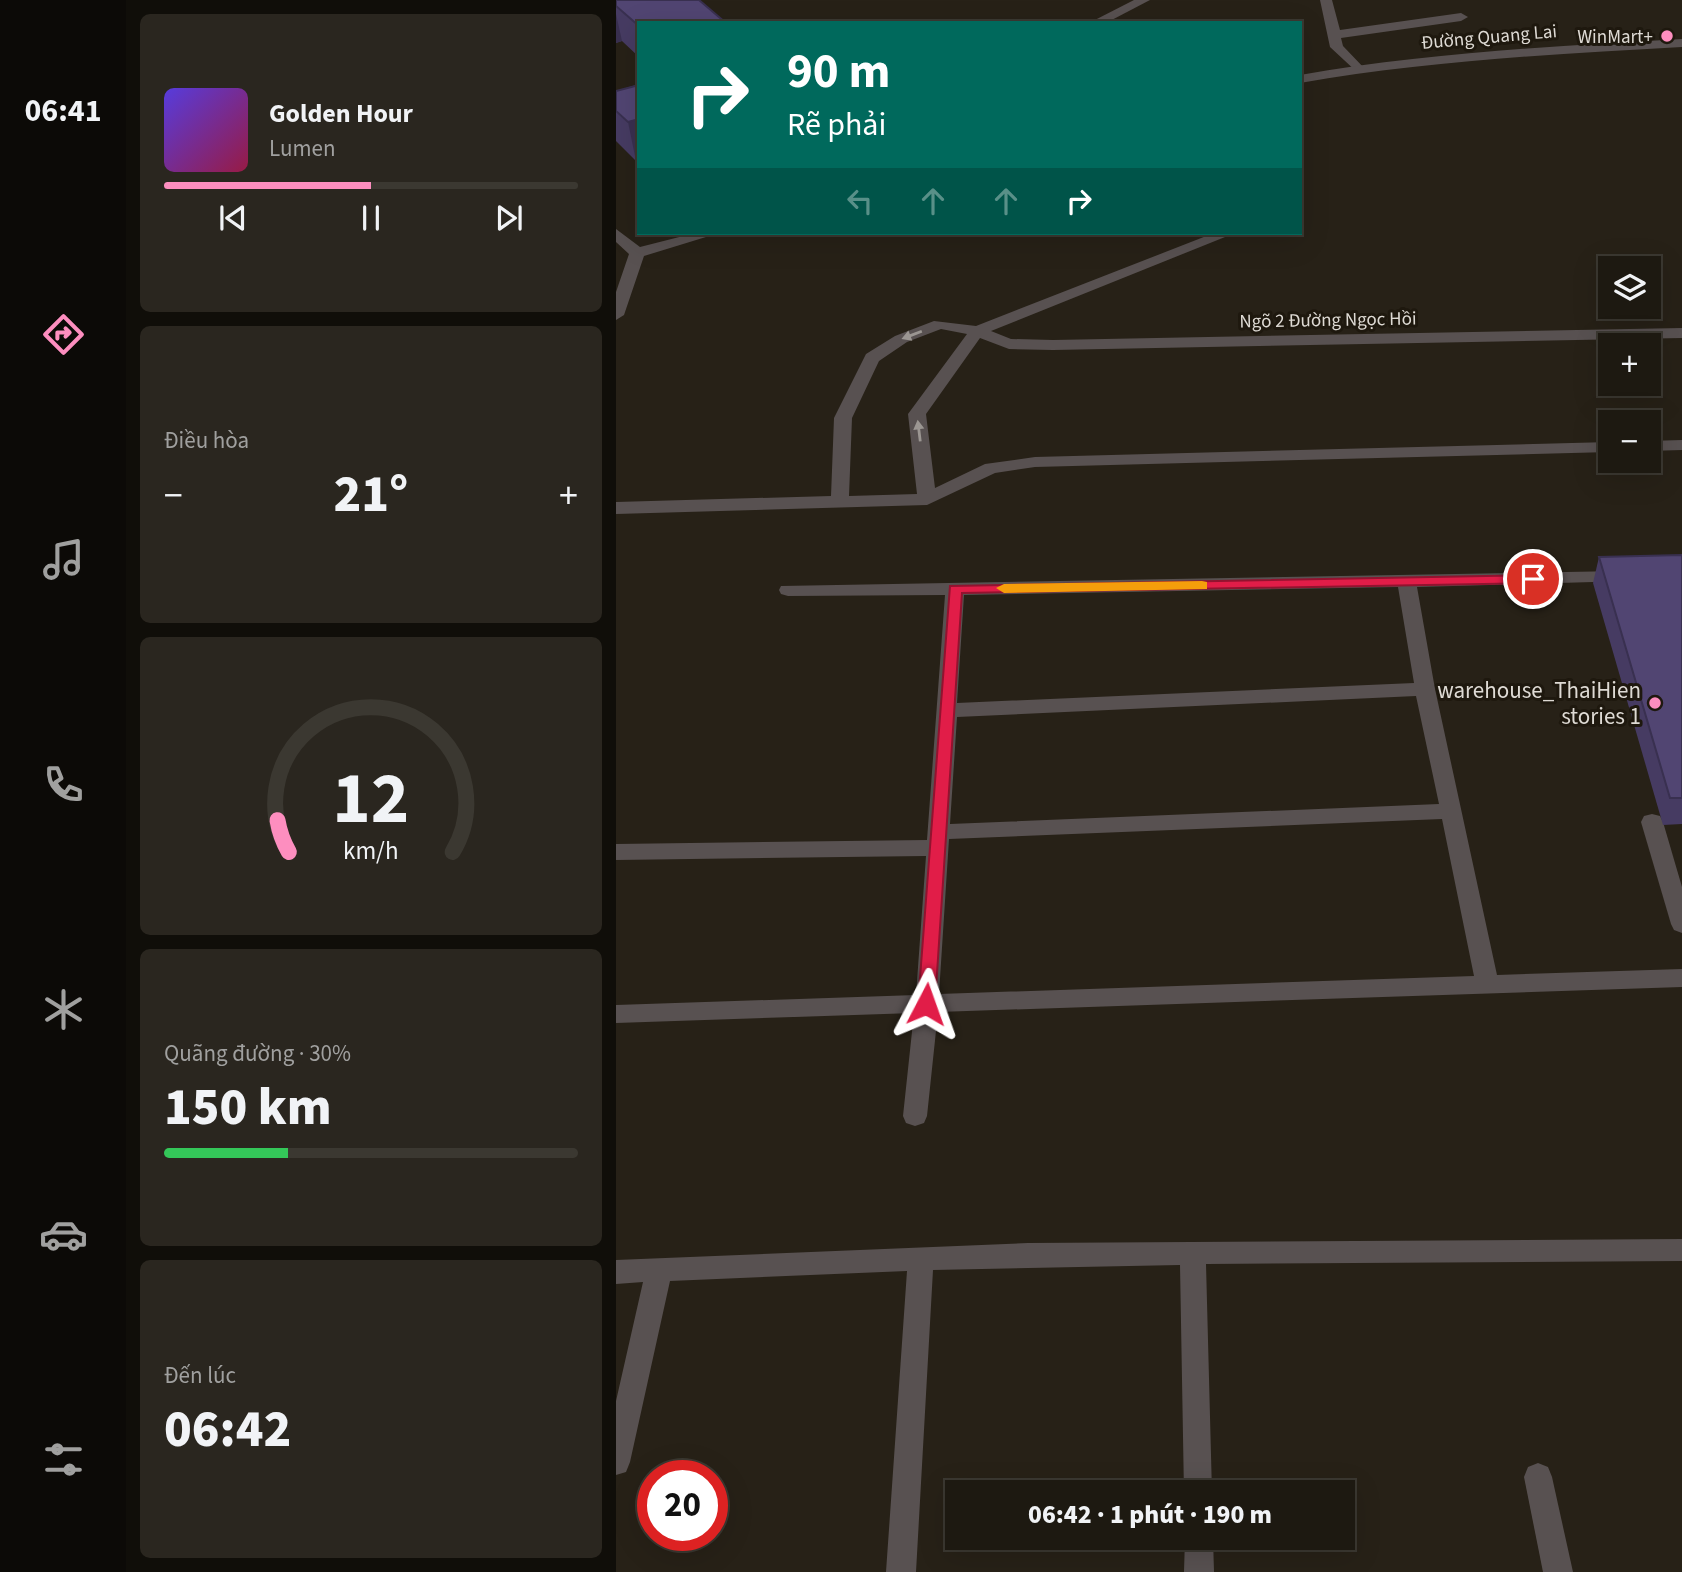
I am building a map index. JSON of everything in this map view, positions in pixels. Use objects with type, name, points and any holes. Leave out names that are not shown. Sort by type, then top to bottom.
[{"type":"street","points":[[1099,21],[1144,0]]},
{"type":"street","points":[[1326,0],[1337,47],[1358,69]]},
{"type":"street","points":[[1334,35],[1461,17]]},
{"type":"street","name":"Đường Quang Lai","points":[[1302,79],[1358,69],[1567,49],[1682,43]]},
{"type":"street","points":[[616,234],[637,253]]},
{"type":"street","points":[[637,253],[704,235]]},
{"type":"street","points":[[927,499],[917,414],[977,331],[1222,235]]},
{"type":"street","points":[[616,315],[637,253]]},
{"type":"street","name":"Ngõ 2 Đường Ngọc Hồi","points":[[840,501],[843,418],[872,358],[901,339],[940,324],[977,331],[1009,344],[1053,345],[1682,333]]},
{"type":"street","points":[[1661,446],[1682,445]]},
{"type":"street","points":[[616,508],[927,499],[992,468],[1035,462],[1598,447]]},
{"type":"street","points":[[788,590],[1407,583],[1633,577]]},
{"type":"street","points":[[1407,583],[1426,689],[1487,984]]},
{"type":"street","points":[[915,1116],[926,1004],[955,589]]},
{"type":"street","points":[[947,710],[1426,689]]},
{"type":"street","points":[[616,852],[937,840],[1451,811]]},
{"type":"street","points":[[1652,822],[1682,924]]},
{"type":"street","points":[[616,1014],[1682,978]]},
{"type":"street","points":[[616,1272],[921,1258],[1193,1252],[1682,1250]]},
{"type":"street","points":[[1193,1252],[1198,1480]]},
{"type":"street","points":[[901,1572],[921,1258]]},
{"type":"street","points":[[616,1462],[659,1270]]},
{"type":"street","points":[[1538,1477],[1558,1572]]},
{"type":"street","points":[[1199,1550],[1199,1572]]},
{"type":"building","points":[[616,0],[699,0],[724,21],[637,21],[637,24],[616,6]]},
{"type":"building","points":[[637,86],[637,120],[628,122],[616,111],[616,91]]},
{"type":"building","name":"warehouse_ThaiHien stories 1","points":[[1682,555],[1682,798],[1670,798],[1599,557]]},
{"type":"slow traffic","points":[[1004,588],[1202,585]]},
{"type":"place","name":"WinMart+","points":[[1667,36]]},
{"type":"place","name":"warehouse_ThaiHien stories 1","points":[[1655,703]]},
{"type":"route","points":[[926,1004],[955,589],[1533,579]]}]
